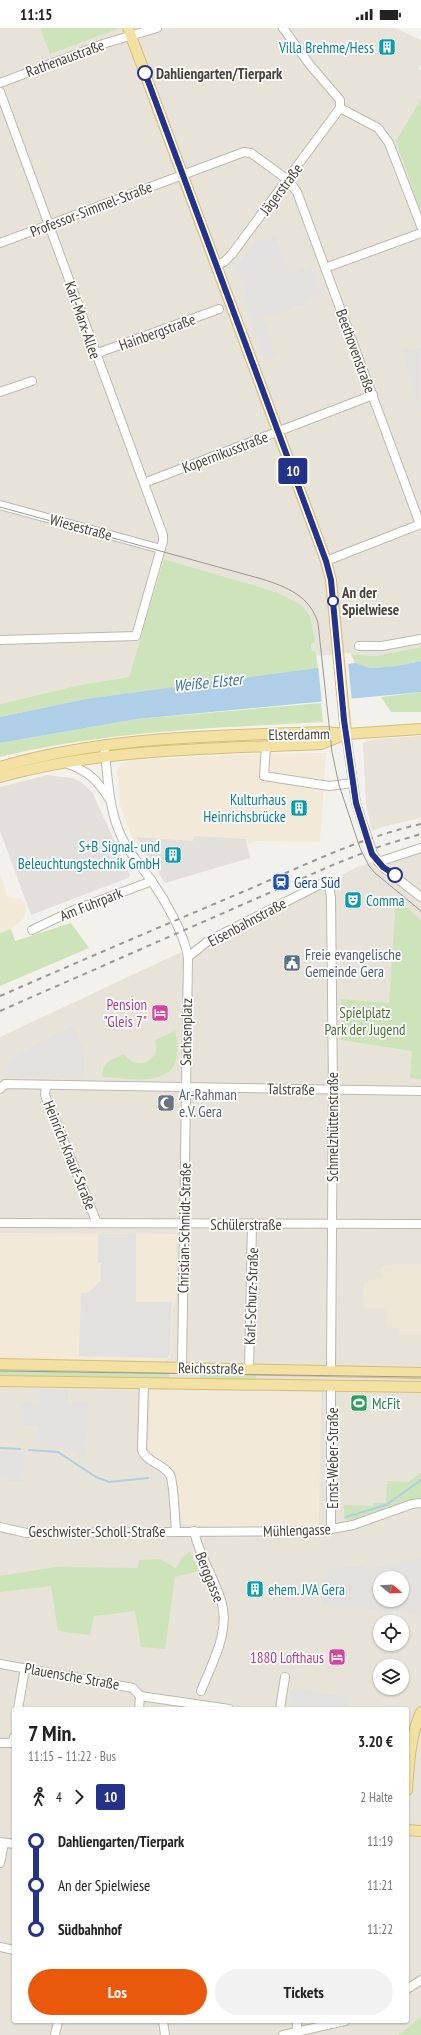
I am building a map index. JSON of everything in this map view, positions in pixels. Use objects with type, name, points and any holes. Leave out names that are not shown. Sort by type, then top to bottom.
[{"type":"main road","points":[[130,32],[326,561],[331,580],[346,734],[421,729]]},
{"type":"main road","name":"Elsterdamm","points":[[0,767],[61,752],[104,745],[178,739],[317,732],[346,734]]},
{"type":"main road","name":"Elsterdamm","points":[[0,777],[66,763],[137,753],[321,744],[346,734]]},
{"type":"main road","name":"Reichsstraße","points":[[0,1364],[249,1368],[421,1373]]},
{"type":"main road","points":[[182,1367],[182,1383]]},
{"type":"main road","points":[[331,1370],[332,1386]]},
{"type":"main road","name":"Reichsstraße","points":[[0,1381],[421,1387]]},
{"type":"main road","points":[[409,1770],[411,1728],[421,1713]]},
{"type":"main road","points":[[409,1830],[421,1831]]},
{"type":"street","name":"Rathenaustraße","points":[[0,83],[130,32],[157,28]]},
{"type":"street","points":[[283,28],[310,65],[340,100],[340,108],[378,128],[389,143],[421,226]]},
{"type":"street","name":"Karl-Marx-Allee","points":[[0,92],[95,354],[163,535],[161,549]]},
{"type":"street","name":"Jägerstraße","points":[[216,265],[224,262],[232,254],[340,108]]},
{"type":"street","name":"Professor-Simmel-Straße","points":[[0,244],[244,152],[251,153],[288,180]]},
{"type":"street","name":"Beethovenstraße","points":[[288,180],[297,192],[421,524]]},
{"type":"street","points":[[326,268],[421,234]]},
{"type":"street","name":"Hainbergstraße","points":[[95,354],[219,309]]},
{"type":"street","points":[[0,392],[32,381]]},
{"type":"street","name":"Kopernikusstraße","points":[[144,483],[373,395]]},
{"type":"street","name":"Wiesestraße","points":[[0,505],[161,549]]},
{"type":"street","points":[[326,561],[421,524]]},
{"type":"street","points":[[0,640],[136,636],[161,549]]},
{"type":"street","points":[[359,646],[382,646],[421,639]]},
{"type":"street","points":[[346,734],[353,783],[361,822],[372,854],[378,862],[421,897]]},
{"type":"street","points":[[104,745],[111,802],[117,827],[126,845],[152,880],[183,940],[188,957]]},
{"type":"street","points":[[266,746],[264,776],[330,786],[353,783]]},
{"type":"street","points":[[66,763],[88,773],[111,802]]},
{"type":"street","points":[[378,862],[421,848]]},
{"type":"street","name":"Am Fuhrpark","points":[[32,930],[74,910],[152,880]]},
{"type":"street","name":"Eisenbahnstraße","points":[[188,957],[208,941],[323,883],[329,885]]},
{"type":"street","name":"Schmelzhüttenstraße","points":[[329,885],[331,898],[333,1090],[331,1370]]},
{"type":"street","name":"Sachsenplatz","points":[[0,1089],[5,1084],[185,1088],[188,957]]},
{"type":"street","name":"Heinrich-Knauf-Straße","points":[[46,1086],[45,1095],[97,1223]]},
{"type":"street","name":"Talstraße","points":[[185,1088],[421,1091]]},
{"type":"street","name":"Christian-Schmidt-Straße","points":[[182,1367],[185,1088]]},
{"type":"street","name":"Schülerstraße","points":[[0,1223],[421,1224]]},
{"type":"street","name":"Karl-Schurz-Straße","points":[[249,1368],[252,1224]]},
{"type":"street","points":[[144,1382],[142,1450],[144,1455],[165,1469],[171,1476],[176,1531]]},
{"type":"street","name":"Ernst-Weber-Straße","points":[[331,1529],[332,1386]]},
{"type":"street","name":"Mühlengasse","points":[[194,1531],[321,1531],[353,1525],[412,1504],[421,1503]]},
{"type":"street","name":"Geschwister-Scholl-Straße","points":[[0,1527],[26,1533],[194,1531]]},
{"type":"street","name":"Berggasse","points":[[194,1531],[196,1542],[220,1599],[223,1612],[221,1640],[201,1691]]},
{"type":"street","name":"Plauensche Straße","points":[[0,1664],[133,1688],[140,1696]]},
{"type":"street","points":[[18,1707],[24,1668]]},
{"type":"street","points":[[280,1707],[285,1677]]},
{"type":"street","points":[[139,1707],[140,1696],[174,1705],[202,1707]]},
{"type":"street","points":[[0,1743],[12,1740]]},
{"type":"street","points":[[0,1863],[2,1842],[12,1844]]},
{"type":"street","points":[[0,1947],[12,1950]]},
{"type":"street","points":[[409,1988],[421,1980]]},
{"type":"street","points":[[54,2035],[57,2023]]},
{"type":"street","points":[[163,2023],[165,2035]]},
{"type":"street","points":[[297,2023],[297,2031]]},
{"type":"street","points":[[283,2035],[335,2023]]},
{"type":"shaded area","points":[[0,28],[395,28],[421,40],[421,65],[418,69],[421,70],[421,647],[375,656],[347,653],[317,656],[316,652],[312,652],[311,643],[315,642],[300,604],[276,592],[164,559],[129,677],[80,685],[0,704]]},
{"type":"shaded area","points":[[276,237],[290,275],[312,265],[323,294],[311,299],[311,301],[272,316],[270,314],[263,317],[277,356],[264,361],[242,296],[246,294],[235,264],[240,262],[253,244]]},
{"type":"shaded area","points":[[421,348],[421,413],[408,378],[403,350]]},
{"type":"shaded area","points":[[421,736],[421,818],[386,826],[372,831],[366,804],[363,743],[375,739]]},
{"type":"shaded area","points":[[326,753],[320,842],[257,841],[155,870],[132,837],[120,805],[117,771],[121,764],[130,760],[256,754]]},
{"type":"shaded area","points":[[47,775],[72,778],[81,782],[92,792],[130,875],[128,878],[31,915],[0,831],[0,787]]},
{"type":"shaded area","points":[[194,836],[246,839],[250,858],[165,883],[136,837],[193,841]]},
{"type":"shaded area","points":[[421,846],[421,2017],[398,2035],[0,2035],[0,1037],[177,954],[214,941],[279,909],[357,867]]},
{"type":"shaded area","points":[[0,874],[8,897],[20,899],[25,903],[26,911],[24,918],[11,929],[0,933]]},
{"type":"shaded area","points":[[72,1026],[84,1052],[84,1079],[12,1076],[5,1069],[14,1056]]},
{"type":"shaded area","points":[[0,1233],[176,1234],[176,1302],[173,1309],[170,1358],[165,1361],[0,1359]]},
{"type":"shaded area","points":[[98,1234],[136,1234],[136,1302],[172,1302],[170,1354],[167,1358],[79,1356],[81,1293],[89,1292],[101,1280],[101,1263],[98,1263]]},
{"type":"shaded area","points":[[421,1264],[421,1335],[398,1335],[398,1328],[387,1327],[387,1308],[363,1309],[364,1282],[381,1278],[381,1266]]},
{"type":"shaded area","points":[[39,1389],[68,1389],[68,1403],[88,1403],[87,1446],[82,1458],[60,1446],[38,1446],[38,1426],[22,1426],[22,1403],[38,1403]]},
{"type":"shaded area","points":[[150,1391],[321,1392],[319,1528],[224,1528],[182,1524],[176,1472],[151,1454],[148,1448]]},
{"type":"shaded area","points":[[0,1451],[25,1453],[25,1468],[22,1482],[5,1481],[5,1479],[0,1478]]},
{"type":"shaded area","points":[[421,1557],[421,1614],[323,1605],[326,1569],[365,1565],[366,1570]]},
{"type":"shaded area","points":[[291,1688],[351,1697],[349,1707],[309,1707],[290,1704]]},
{"type":"green space","points":[[40,28],[117,28],[117,29],[50,54]]},
{"type":"green space","points":[[421,99],[421,212],[396,141]]},
{"type":"green space","points":[[164,559],[276,592],[300,604],[310,616],[315,642],[311,644],[312,651],[316,652],[318,669],[85,699],[0,717],[0,704],[80,685],[129,677]]},
{"type":"green space","points":[[421,647],[421,661],[396,666],[371,668],[355,663],[351,654],[375,656]]},
{"type":"green space","points":[[421,692],[421,712],[391,712],[381,697]]},
{"type":"green space","points":[[321,703],[323,722],[201,729],[120,736],[40,748],[0,757],[0,743],[137,719]]},
{"type":"green space","name":"Spielplatz Park der Jugend","points":[[396,898],[421,920],[421,1079],[410,1078],[412,1051],[341,1040],[341,999],[389,1003]]},
{"type":"green space","points":[[71,923],[89,948],[0,986],[0,933],[11,929],[15,941]]},
{"type":"green space","points":[[175,1031],[177,1039],[177,1052],[175,1064],[169,1072],[149,1079],[102,1077],[106,1064],[124,1054],[135,1062],[147,1062],[155,1054],[155,1040]]},
{"type":"green space","points":[[0,1366],[170,1372],[169,1378],[128,1377],[118,1380],[0,1377]]},
{"type":"green space","points":[[200,1370],[256,1371],[256,1383],[200,1382]]},
{"type":"green space","points":[[421,1473],[421,1501],[352,1521],[344,1519],[344,1505],[373,1506],[373,1503],[386,1503],[387,1481],[408,1482]]},
{"type":"green space","points":[[190,1551],[199,1571],[175,1577],[165,1649],[141,1647],[135,1611],[94,1616],[90,1635],[58,1631],[51,1586],[0,1592],[0,1576],[56,1567],[138,1568],[139,1560],[160,1559],[176,1568],[182,1558]]},
{"type":"green space","points":[[421,2017],[421,2035],[398,2035]]},
{"type":"water","points":[[421,661],[421,692],[137,719],[0,743],[0,717],[85,699],[355,663],[371,668],[396,666]]},
{"type":"pier","points":[[348,662],[352,702],[322,705],[318,666]]},
{"type":"waterway","points":[[0,1448],[20,1449]]},
{"type":"waterway","points":[[29,1450],[58,1452],[96,1477],[109,1482],[148,1478]]},
{"type":"waterway","points":[[346,1517],[386,1505],[421,1480]]},
{"type":"tram line","points":[[0,507],[262,579],[289,589],[303,599],[309,606],[318,623],[332,752],[339,785],[360,848],[369,866],[375,873],[421,911]]},
{"type":"tram line","points":[[0,1371],[421,1377]]},
{"type":"railway","points":[[0,996],[329,854],[374,837],[421,824]]},
{"type":"railway","points":[[0,1011],[335,864],[381,846],[421,834]]},
{"type":"bus line","name":"10","points":[[145,73],[326,561],[331,580],[344,720],[358,814],[372,854],[383,867],[395,875]]},
{"type":"place","name":"Villa Brehme/Hess","points":[[387,47]]},
{"type":"place","name":"Dahliengarten/Tierpark","points":[[145,73]]},
{"type":"place","name":"An der Spielwiese","points":[[333,601]]},
{"type":"place","name":"Kulturhaus Heinrichsbrücke","points":[[299,808]]},
{"type":"place","name":"S+B Signal- und Beleuchtungstechnik GmbH","points":[[173,855]]},
{"type":"place","name":"Gera Süd","points":[[281,882]]},
{"type":"place","name":"Comma","points":[[353,900]]},
{"type":"place","name":"Freie evangelische Gemeinde Gera","points":[[292,963]]},
{"type":"place","name":"Pension \"Gleis 7\"","points":[[160,1013]]},
{"type":"place","name":"Ar-Rahman e.V. Gera","points":[[166,1103]]},
{"type":"place","name":"McFit","points":[[359,1403]]},
{"type":"place","name":"ehem. JVA Gera","points":[[255,1589]]},
{"type":"place","name":"1880 Lofthaus","points":[[337,1657]]},
{"type":"water label","name":"Weiße Elster","points":[[208,682]]}]
